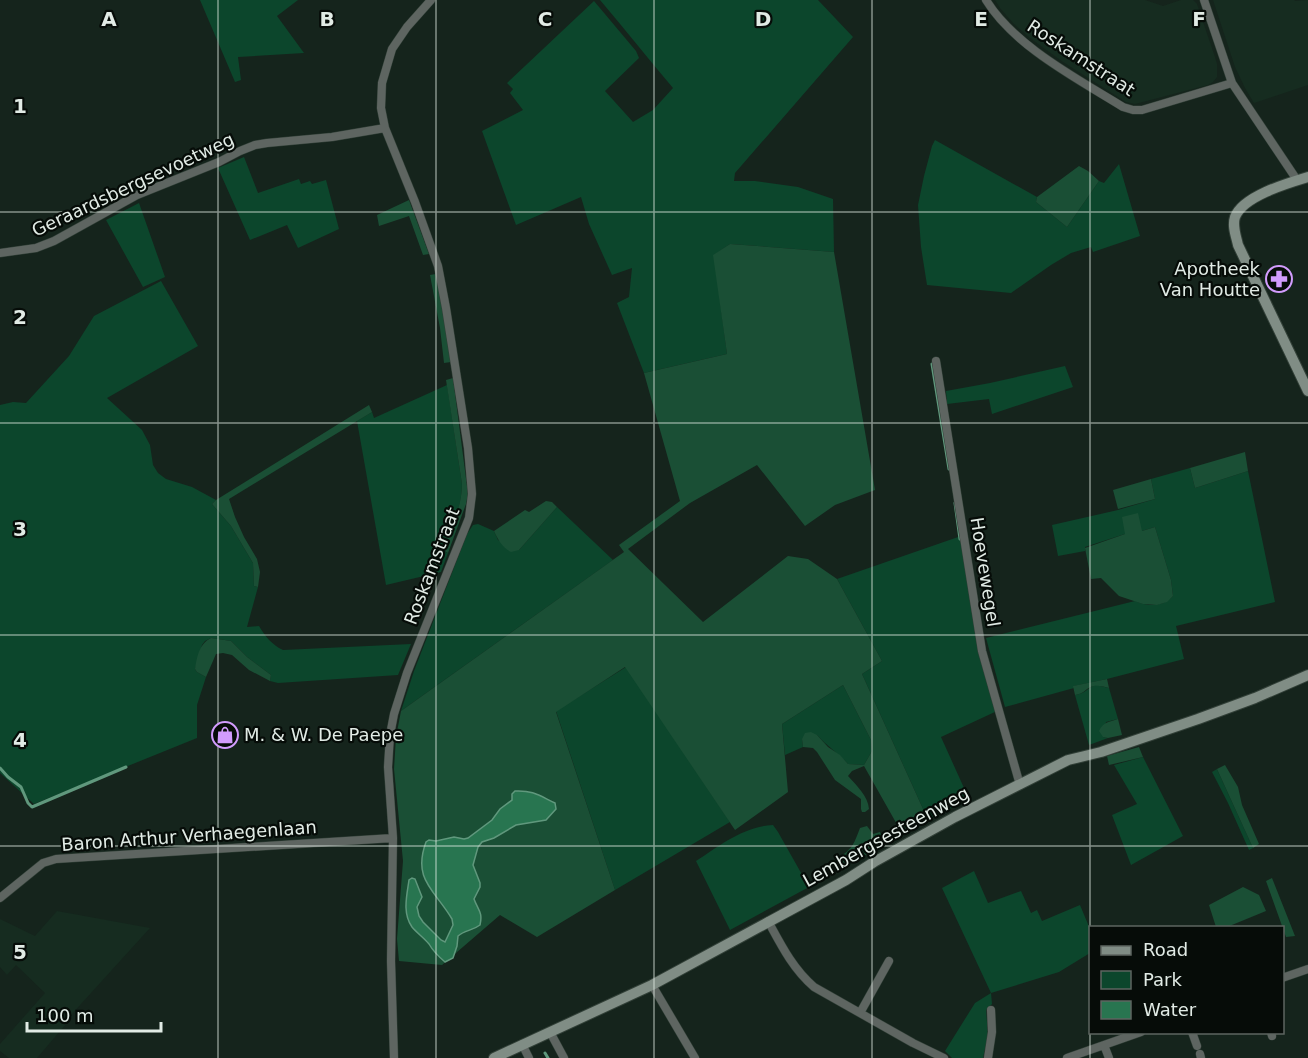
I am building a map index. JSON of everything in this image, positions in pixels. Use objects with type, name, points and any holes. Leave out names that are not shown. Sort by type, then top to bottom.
[{"type":"street","name":"Roskamstraat","points":[[394,1058],[391,939],[393,838],[388,767],[390,735],[407,673],[469,518],[472,494],[468,448],[438,266],[385,128],[381,108],[382,83],[392,49],[407,27],[431,0]]},
{"type":"street","name":"Roskamstraat","points":[[986,0],[1028,45],[1123,107],[1142,110],[1232,83]]},
{"type":"street","points":[[1204,0],[1232,83],[1303,179],[1272,190],[1245,204],[1234,219],[1234,230],[1238,245],[1308,392]]},
{"type":"street","name":"Geraardsbergsevoetweg","points":[[0,253],[36,248],[54,241],[137,195],[219,162],[240,151],[267,142],[332,137],[385,128]]},
{"type":"street","name":"Hoevewegel","points":[[936,361],[982,651],[1020,785]]},
{"type":"street","name":"Lembergsesteenweg","points":[[494,1058],[652,985],[846,880],[936,827],[1068,760],[1101,752],[1208,716],[1308,675]]},
{"type":"street","name":"Baron Arthur Verhaegenlaan","points":[[0,898],[43,863],[56,859],[393,838]]},
{"type":"street","points":[[768,921],[791,962],[801,976],[814,987],[944,1058]]},
{"type":"street","points":[[860,1013],[889,961]]},
{"type":"street","points":[[1284,977],[1308,969]]},
{"type":"street","points":[[652,985],[695,1058]]},
{"type":"street","points":[[988,1058],[992,1032],[991,1010]]},
{"type":"street","points":[[550,1032],[564,1058]]},
{"type":"street","points":[[1067,1058],[1136,1034]]},
{"type":"street","points":[[1193,1034],[1199,1052]]},
{"type":"street","points":[[522,1044],[530,1058]]},
{"type":"street","points":[[1104,1046],[1109,1058]]},
{"type":"shaded area","points":[[995,0],[1145,0],[1163,6],[1181,0],[1193,0],[1197,4],[1215,57],[1217,77],[1208,85],[1135,104],[1126,102],[1030,38],[1013,23]]},
{"type":"shaded area","points":[[1213,0],[1308,0],[1308,85],[1254,103],[1235,67]]},
{"type":"shaded area","points":[[1079,166],[1099,181],[1067,227],[1036,202],[1037,197]]},
{"type":"shaded area","points":[[409,200],[429,254],[423,255],[409,216],[379,226],[377,215]]},
{"type":"shaded area","points":[[730,244],[834,252],[875,490],[835,505],[805,526],[757,465],[690,503],[628,549],[703,622],[788,556],[808,559],[837,579],[882,661],[862,674],[928,820],[903,835],[864,766],[852,771],[848,776],[867,800],[869,809],[862,812],[861,799],[835,780],[813,748],[803,747],[802,739],[805,733],[811,732],[848,764],[864,765],[872,751],[871,740],[843,685],[782,724],[788,792],[735,830],[625,667],[556,712],[615,890],[537,937],[500,915],[442,965],[399,961],[397,939],[403,861],[394,769],[396,737],[401,711],[624,552],[619,545],[680,501],[644,373],[727,354],[713,255]]},
{"type":"shaded area","points":[[436,274],[451,362],[444,363],[430,275]]},
{"type":"shaded area","points":[[453,378],[468,494],[448,553],[443,550],[453,526],[462,493],[446,380]]},
{"type":"shaded area","points":[[369,405],[372,412],[229,499],[244,537],[257,559],[260,572],[258,587],[254,586],[253,563],[231,526],[212,504]]},
{"type":"shaded area","points":[[1245,452],[1248,471],[1195,488],[1190,468]]},
{"type":"shaded area","points":[[1151,479],[1155,499],[1118,509],[1113,490]]},
{"type":"shaded area","points":[[546,501],[552,502],[557,507],[519,550],[511,552],[499,541],[494,531],[525,510],[529,512]]},
{"type":"shaded area","points":[[1138,513],[1142,531],[1155,527],[1171,580],[1173,596],[1167,602],[1157,605],[1143,604],[1119,596],[1101,578],[1091,579],[1085,548],[1125,534],[1122,517]]},
{"type":"shaded area","points":[[211,638],[231,641],[247,657],[271,675],[270,681],[249,670],[232,655],[223,653],[216,654],[206,677],[197,672],[195,669],[199,651]]},
{"type":"shaded area","points":[[1107,679],[1109,688],[1094,686],[1075,695],[1073,686]]},
{"type":"shaded area","points":[[1118,719],[1122,735],[1103,737],[1099,731],[1102,726]]},
{"type":"shaded area","points":[[1139,747],[1143,757],[1109,765],[1107,756]]},
{"type":"shaded area","points":[[1225,765],[1238,787],[1242,805],[1259,844],[1253,848],[1217,769]]},
{"type":"shaded area","points":[[867,826],[873,834],[880,832],[883,839],[882,846],[843,867],[840,857],[853,844],[860,828]]},
{"type":"shaded area","points":[[1272,878],[1295,936],[1286,937],[1284,926],[1266,881]]},
{"type":"shaded area","points":[[1243,887],[1259,895],[1266,911],[1229,926],[1216,926],[1209,905]]},
{"type":"shaded area","points":[[57,911],[150,928],[71,1015],[72,1017],[37,1058],[9,1058],[0,1051],[0,1044],[45,993],[16,965],[7,975],[0,967],[0,919],[35,936]]},
{"type":"green space","points":[[200,0],[298,0],[277,16],[304,53],[238,57],[241,80],[235,82]]},
{"type":"green space","points":[[600,0],[818,0],[853,37],[735,173],[734,181],[755,181],[798,187],[833,199],[834,252],[730,244],[714,255],[727,354],[644,373],[617,303],[629,297],[632,268],[612,275],[589,224],[581,197],[516,225],[482,131],[523,110],[510,93],[513,89],[507,83],[594,1],[636,51],[639,58],[605,91],[633,122],[653,110],[673,88]]},
{"type":"green space","points":[[935,140],[1037,197],[1036,202],[1067,227],[1099,181],[1104,183],[1119,164],[1140,236],[1093,252],[1091,247],[1071,253],[1011,293],[927,285],[918,205]]},
{"type":"green space","points":[[244,157],[258,193],[299,179],[301,184],[326,180],[339,229],[298,248],[287,225],[250,240],[218,168]]},
{"type":"green space","points":[[139,203],[165,277],[143,287],[106,220]]},
{"type":"green space","points":[[161,281],[198,346],[107,398],[142,430],[150,445],[153,465],[158,473],[166,479],[192,487],[216,500],[212,504],[231,526],[253,563],[254,586],[258,587],[247,627],[259,626],[275,646],[283,650],[411,644],[398,675],[278,683],[270,681],[271,675],[247,657],[231,641],[211,638],[202,645],[195,669],[206,677],[197,705],[197,738],[34,804],[0,773],[0,405],[13,402],[26,403],[69,356],[94,316]]},
{"type":"green space","points":[[1065,366],[1073,387],[992,414],[989,399],[947,404],[946,391]]},
{"type":"green space","points":[[447,385],[462,484],[458,510],[443,551],[448,553],[441,572],[386,585],[357,421],[372,412],[374,418]]},
{"type":"green space","points":[[1190,468],[1195,488],[1248,471],[1275,602],[1176,626],[1184,659],[1074,686],[1074,688],[1005,707],[986,638],[1135,601],[1150,605],[1160,604],[1173,596],[1171,580],[1155,527],[1085,547],[1085,551],[1058,556],[1052,525],[1155,499],[1151,479]]},
{"type":"green space","points":[[557,507],[613,560],[401,711],[467,534],[473,525],[478,524],[494,531],[498,540],[519,550]]},
{"type":"green space","points":[[961,536],[997,711],[941,737],[969,799],[928,820],[862,674],[882,661],[837,579]]},
{"type":"green space","points":[[626,667],[730,822],[615,890],[556,711]]},
{"type":"green space","points":[[843,685],[871,740],[872,751],[864,765],[848,764],[817,735],[802,739],[803,747],[785,755],[782,724]]},
{"type":"green space","points":[[1096,685],[1109,688],[1118,719],[1106,722],[1103,737],[1108,738],[1089,745],[1075,695]]},
{"type":"green space","points":[[1143,757],[1183,836],[1131,865],[1112,815],[1137,804],[1114,765]]},
{"type":"green space","points":[[1217,769],[1253,848],[1249,850],[1212,772]]},
{"type":"green space","points":[[773,825],[809,887],[730,930],[696,861],[742,833]]},
{"type":"green space","points":[[974,871],[988,903],[1021,891],[1031,913],[1037,910],[1042,921],[1080,905],[1089,927],[1089,954],[1059,972],[991,993],[942,888]]},
{"type":"green space","points":[[991,993],[992,1004],[986,1010],[988,1035],[983,1058],[952,1058],[945,1051],[975,1003]]},
{"type":"water","points":[[515,791],[527,791],[540,796],[555,803],[556,809],[546,820],[516,825],[482,842],[478,847],[473,865],[480,883],[474,899],[480,914],[480,925],[458,936],[453,958],[445,962],[409,922],[406,904],[409,880],[415,879],[422,897],[417,907],[419,916],[445,942],[453,925],[452,919],[427,884],[422,866],[422,855],[426,842],[454,837],[468,838],[492,820],[500,809],[512,800],[512,794]]},
{"type":"waterway","points":[[932,364],[949,469]]},
{"type":"waterway","points":[[955,503],[960,539]]},
{"type":"waterway","points":[[0,768],[21,787],[32,807],[126,767]]},
{"type":"waterway","points":[[545,1053],[548,1058]]},
{"type":"place","name":"Apotheek Van Houtte","points":[[1279,279]]},
{"type":"place","name":"M. & W. De Paepe","points":[[225,735]]}]
